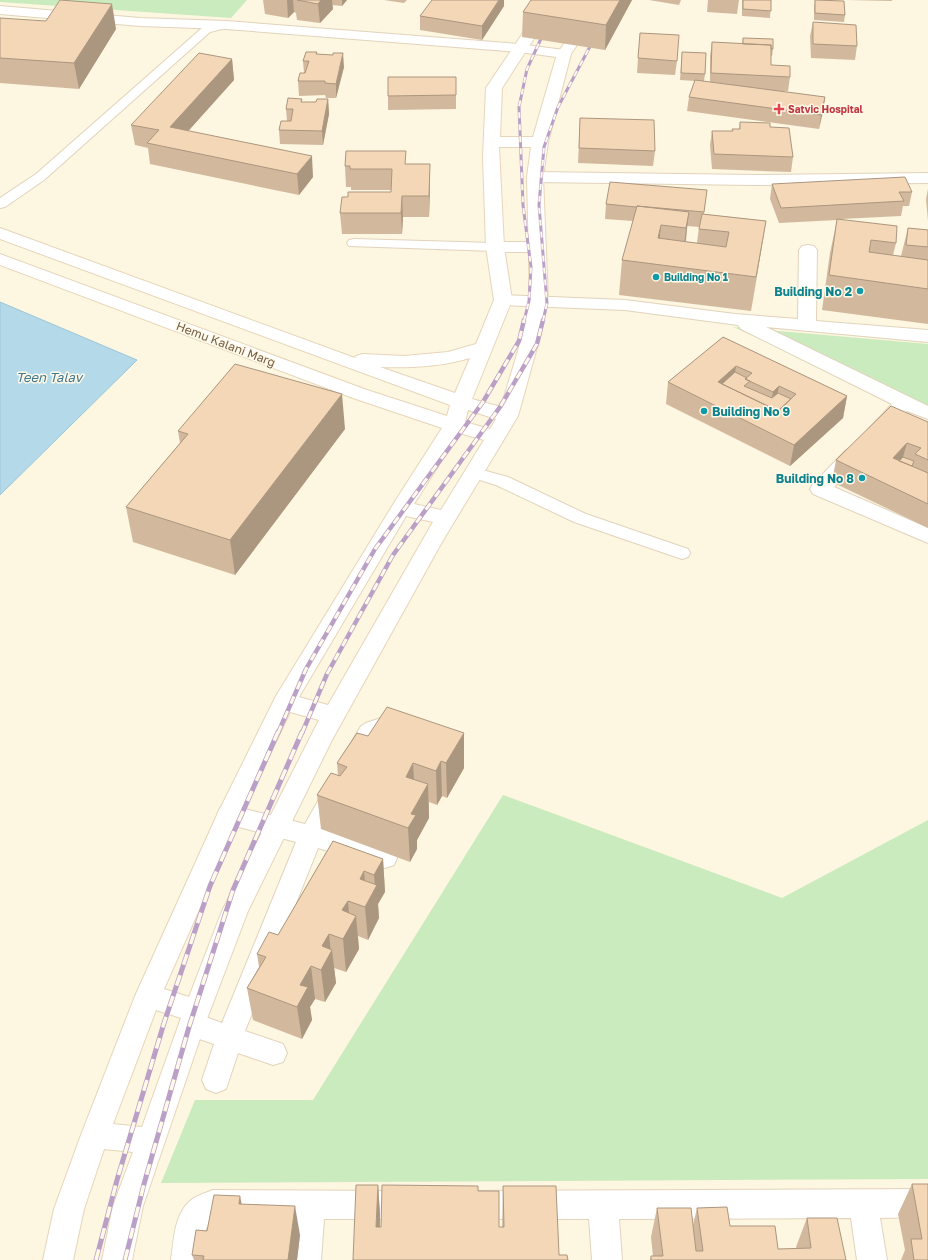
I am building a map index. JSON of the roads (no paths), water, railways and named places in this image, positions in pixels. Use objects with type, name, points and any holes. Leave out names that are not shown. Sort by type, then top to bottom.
[{"type":"main road","points":[[58,1260],[69,1209],[95,1135],[148,996],[229,815],[284,702],[401,508],[454,425],[461,402],[502,300],[494,247],[491,157],[494,88],[552,0]]},
{"type":"main road","points":[[117,1260],[128,1206],[194,1017],[235,911],[333,715],[446,518],[508,416],[528,351],[539,301],[535,177],[540,142],[564,54],[600,0]]},
{"type":"main road","points":[[0,10],[140,22],[226,25],[519,48],[564,54]]},
{"type":"main road","points":[[492,142],[540,142]]},
{"type":"main road","points":[[535,177],[754,180],[928,178]]},
{"type":"main road","points":[[0,233],[340,359],[461,402],[508,416]]},
{"type":"main road","points":[[494,247],[537,247]]},
{"type":"main road","points":[[807,325],[808,250]]},
{"type":"main road","name":"Hemu Kalani Marg","points":[[0,259],[360,394],[454,425],[496,437]]},
{"type":"main road","points":[[502,300],[625,305],[735,319],[928,336]]},
{"type":"main road","points":[[735,319],[904,403],[928,413]]},
{"type":"main road","points":[[340,359],[404,362],[449,358],[483,348]]},
{"type":"main road","points":[[904,403],[820,489],[928,536]]},
{"type":"main road","points":[[401,508],[446,518]]},
{"type":"main road","points":[[284,702],[333,715]]},
{"type":"main road","points":[[216,1080],[229,1038],[311,836],[369,731],[379,727],[389,726],[424,736]]},
{"type":"main road","points":[[229,815],[311,836],[385,858]]},
{"type":"main road","points":[[148,996],[194,1017],[229,1038],[273,1053]]},
{"type":"main road","points":[[95,1135],[150,1141]]},
{"type":"main road","points":[[186,1260],[192,1222],[201,1210],[213,1204],[603,1205],[928,1203]]},
{"type":"main road","points":[[863,1204],[872,1260]]},
{"type":"main road","points":[[306,1260],[310,1205]]},
{"type":"main road","points":[[603,1205],[607,1260]]},
{"type":"lane","points":[[0,204],[40,177],[206,30],[226,25]]},
{"type":"lane","points":[[354,243],[494,247]]},
{"type":"lane","points":[[475,472],[502,481],[580,518],[682,553]]},
{"type":"water","name":"Teen Talav","points":[[0,302],[137,360],[0,495]]},
{"type":"railway","points":[[524,321],[529,301],[531,267],[523,205],[519,107],[527,69],[545,30]]},
{"type":"railway","points":[[543,321],[547,303],[539,205],[544,147],[558,107],[595,37]]},
{"type":"railway","points":[[278,733],[306,669],[375,549],[483,402],[519,341],[524,320]]},
{"type":"railway","points":[[302,733],[327,674],[393,555],[500,407],[537,344],[543,320]]},
{"type":"railway","points":[[96,1260],[117,1180],[164,1023],[210,886],[278,732]]},
{"type":"railway","points":[[125,1260],[144,1184],[189,1027],[233,890],[302,732]]},
{"type":"place","name":"Satvic Hospital","points":[[779,109]]},
{"type":"place","name":"Building No 1","points":[[656,277]]},
{"type":"place","name":"Building No 2","points":[[860,291]]},
{"type":"place","name":"Building No 9","points":[[704,411]]},
{"type":"place","name":"Building No 8","points":[[862,478]]}]
